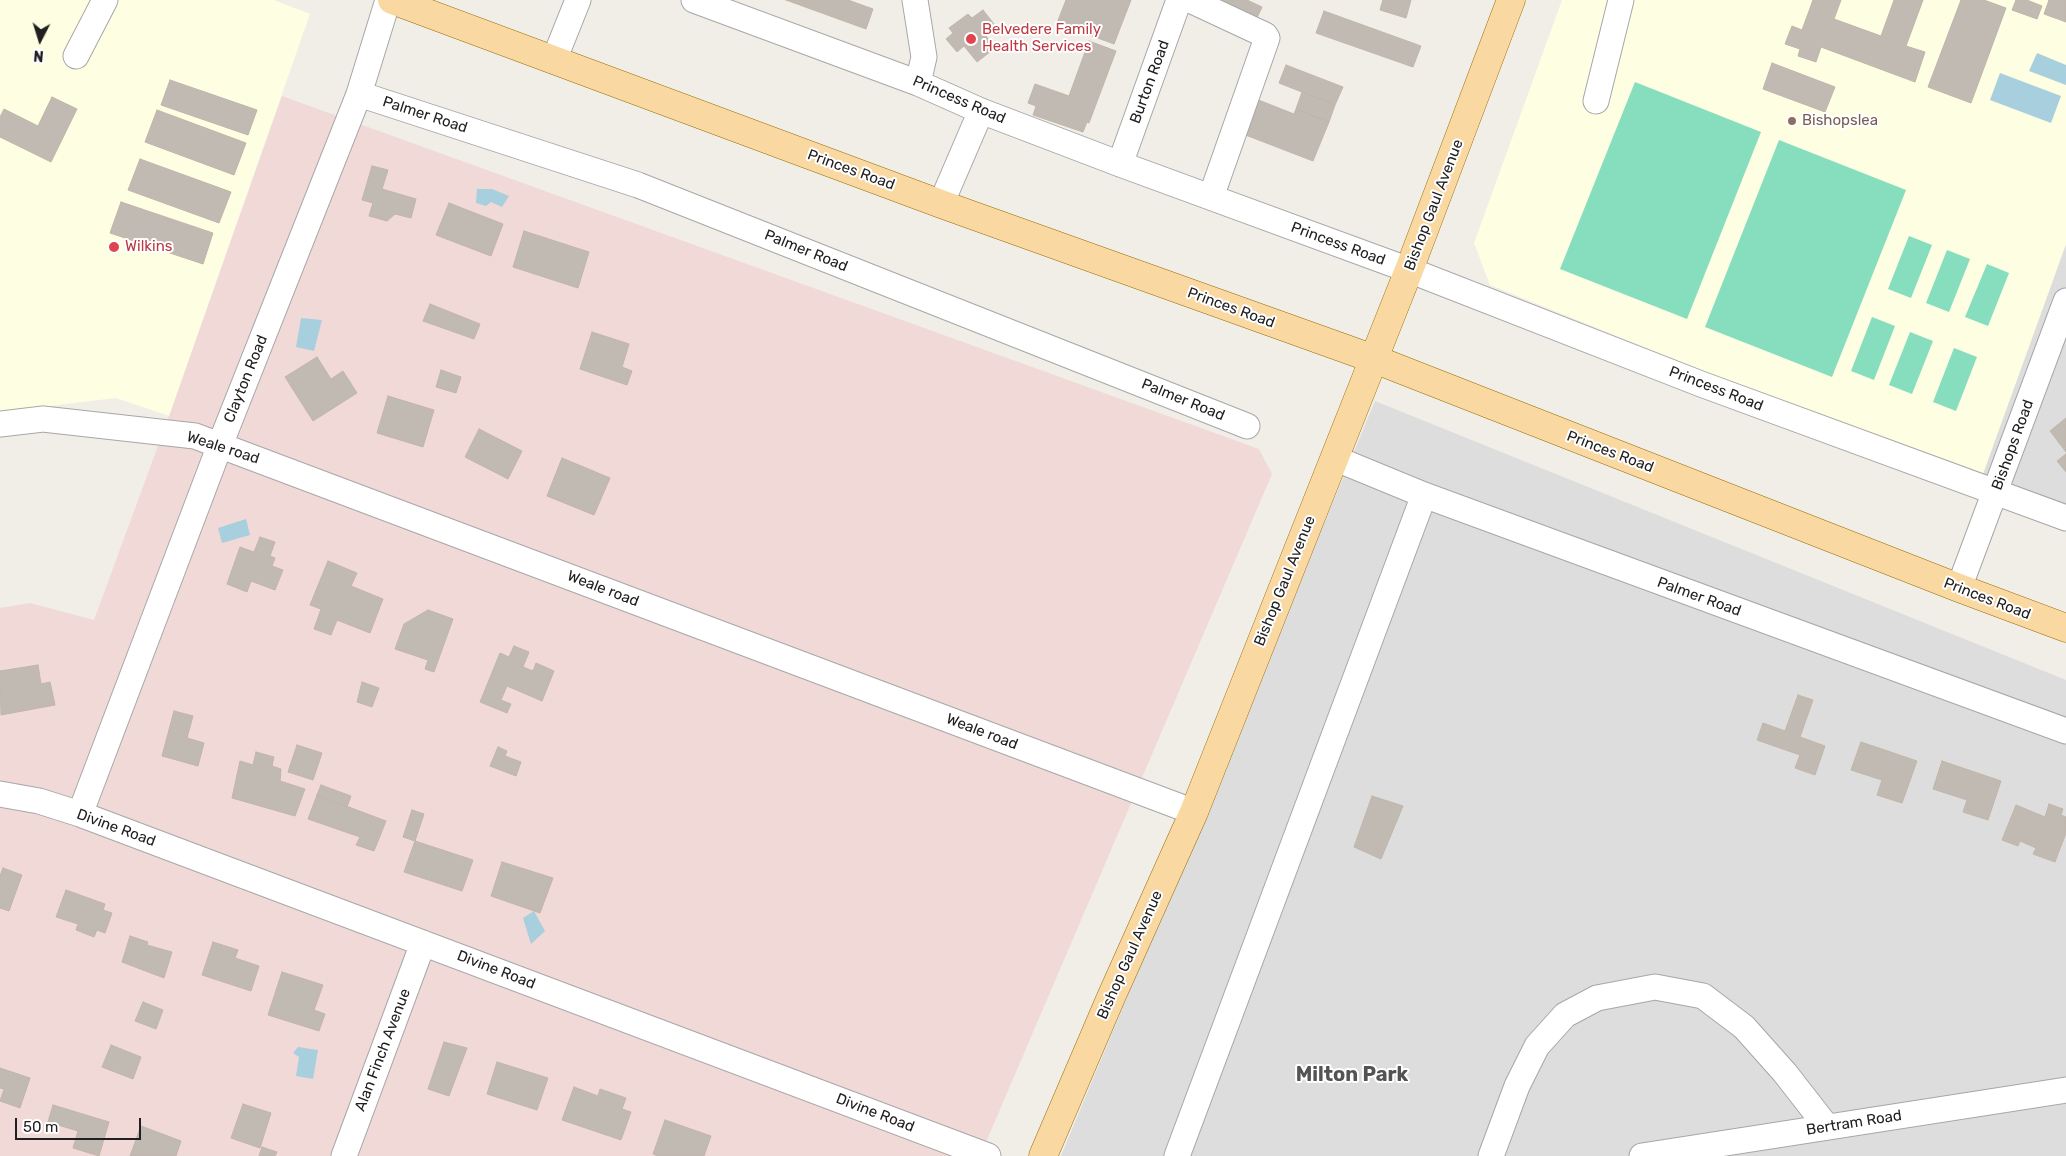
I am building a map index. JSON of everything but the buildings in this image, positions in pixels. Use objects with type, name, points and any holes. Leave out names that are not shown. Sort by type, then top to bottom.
[{"type":"main road","name":"Princes Road","points":[[390,0],[941,204],[1374,359],[2066,628]]},
{"type":"main road","name":"Bishop Gaul Avenue","points":[[1043,1156],[1112,995],[1194,812],[1409,270],[1511,0]]},
{"type":"street","points":[[76,56],[105,0]]},
{"type":"street","name":"Clayton Road","points":[[80,814],[220,445],[359,94],[390,0]]},
{"type":"street","points":[[554,60],[578,0]]},
{"type":"street","name":"Princess Road","points":[[694,0],[918,83],[981,111],[1120,164],[1409,270],[1701,384],[2066,518]]},
{"type":"street","points":[[915,0],[924,57],[918,83]]},
{"type":"street","name":"Burton Road","points":[[1120,164],[1180,0]]},
{"type":"street","points":[[1190,0],[1265,35],[1267,38],[1211,197]]},
{"type":"street","points":[[1596,101],[1621,0]]},
{"type":"street","name":"Palmer Road","points":[[359,94],[638,184],[1247,426]]},
{"type":"street","points":[[941,204],[981,111]]},
{"type":"street","name":"Bishops Road","points":[[1960,588],[2066,301]]},
{"type":"street","name":"Weale road","points":[[0,424],[43,419],[195,436],[1194,812]]},
{"type":"street","name":"Palmer Road","points":[[1334,458],[1424,495],[2066,731]]},
{"type":"street","points":[[1177,1156],[1424,495]]},
{"type":"street","name":"Divine Road","points":[[0,794],[39,800],[80,814],[988,1156]]},
{"type":"street","name":"Alan Finch Avenue","points":[[344,1156],[423,943]]},
{"type":"street","points":[[1491,1156],[1518,1086],[1537,1046],[1565,1016],[1597,998],[1655,987],[1703,996],[1744,1027],[1785,1073],[1827,1127]]},
{"type":"street","name":"Bertram Road","points":[[1642,1156],[2066,1090]]},
{"type":"shaded area","name":"Wilkins","points":[[0,0],[274,0],[310,14],[169,416],[116,398],[0,412]]},
{"type":"shaded area","name":"Bishopslea","points":[[1562,0],[2066,0],[2066,244],[1980,482],[1490,285],[1474,243]]},
{"type":"shaded area","points":[[282,96],[1259,449],[1272,474],[980,1156],[0,1156],[0,608],[30,603],[94,620],[169,416]]},
{"type":"shaded area","points":[[2066,244],[2066,517],[1980,482]]},
{"type":"shaded area","points":[[1375,401],[2066,680],[2066,1156],[1061,1156]]},
{"type":"green space","points":[[1635,82],[1761,132],[1687,319],[1560,269]]},
{"type":"green space","points":[[1779,140],[1906,190],[1832,377],[1705,327]]},
{"type":"green space","points":[[1909,236],[1932,245],[1911,298],[1888,289]]},
{"type":"green space","points":[[1947,250],[1970,259],[1949,312],[1926,303]]},
{"type":"green space","points":[[1987,264],[2009,273],[1988,326],[1965,317]]},
{"type":"green space","points":[[1872,317],[1895,326],[1874,380],[1851,371]]},
{"type":"green space","points":[[1910,332],[1933,341],[1912,394],[1889,385]]},
{"type":"green space","points":[[1954,348],[1977,357],[1956,411],[1933,402]]},
{"type":"water","points":[[2037,53],[2066,65],[2066,85],[2029,71]]},
{"type":"water","points":[[2000,73],[2061,96],[2051,123],[1990,100]]},
{"type":"water","points":[[477,189],[492,189],[509,196],[502,207],[491,202],[486,206],[476,203]]},
{"type":"water","points":[[301,318],[322,320],[314,351],[296,347]]},
{"type":"water","points":[[246,519],[250,535],[222,543],[218,528]]},
{"type":"water","points":[[534,911],[545,931],[531,944],[523,918]]},
{"type":"water","points":[[298,1047],[318,1050],[313,1079],[296,1076],[299,1057],[293,1053]]},
{"type":"place","name":"Belvedere Family Health Services","points":[[971,39]]},
{"type":"place","name":"Bishopslea","points":[[1792,121]]},
{"type":"place","name":"Wilkins","points":[[114,247]]},
{"type":"district","name":"Milton Park","points":[[1352,1075]]}]
